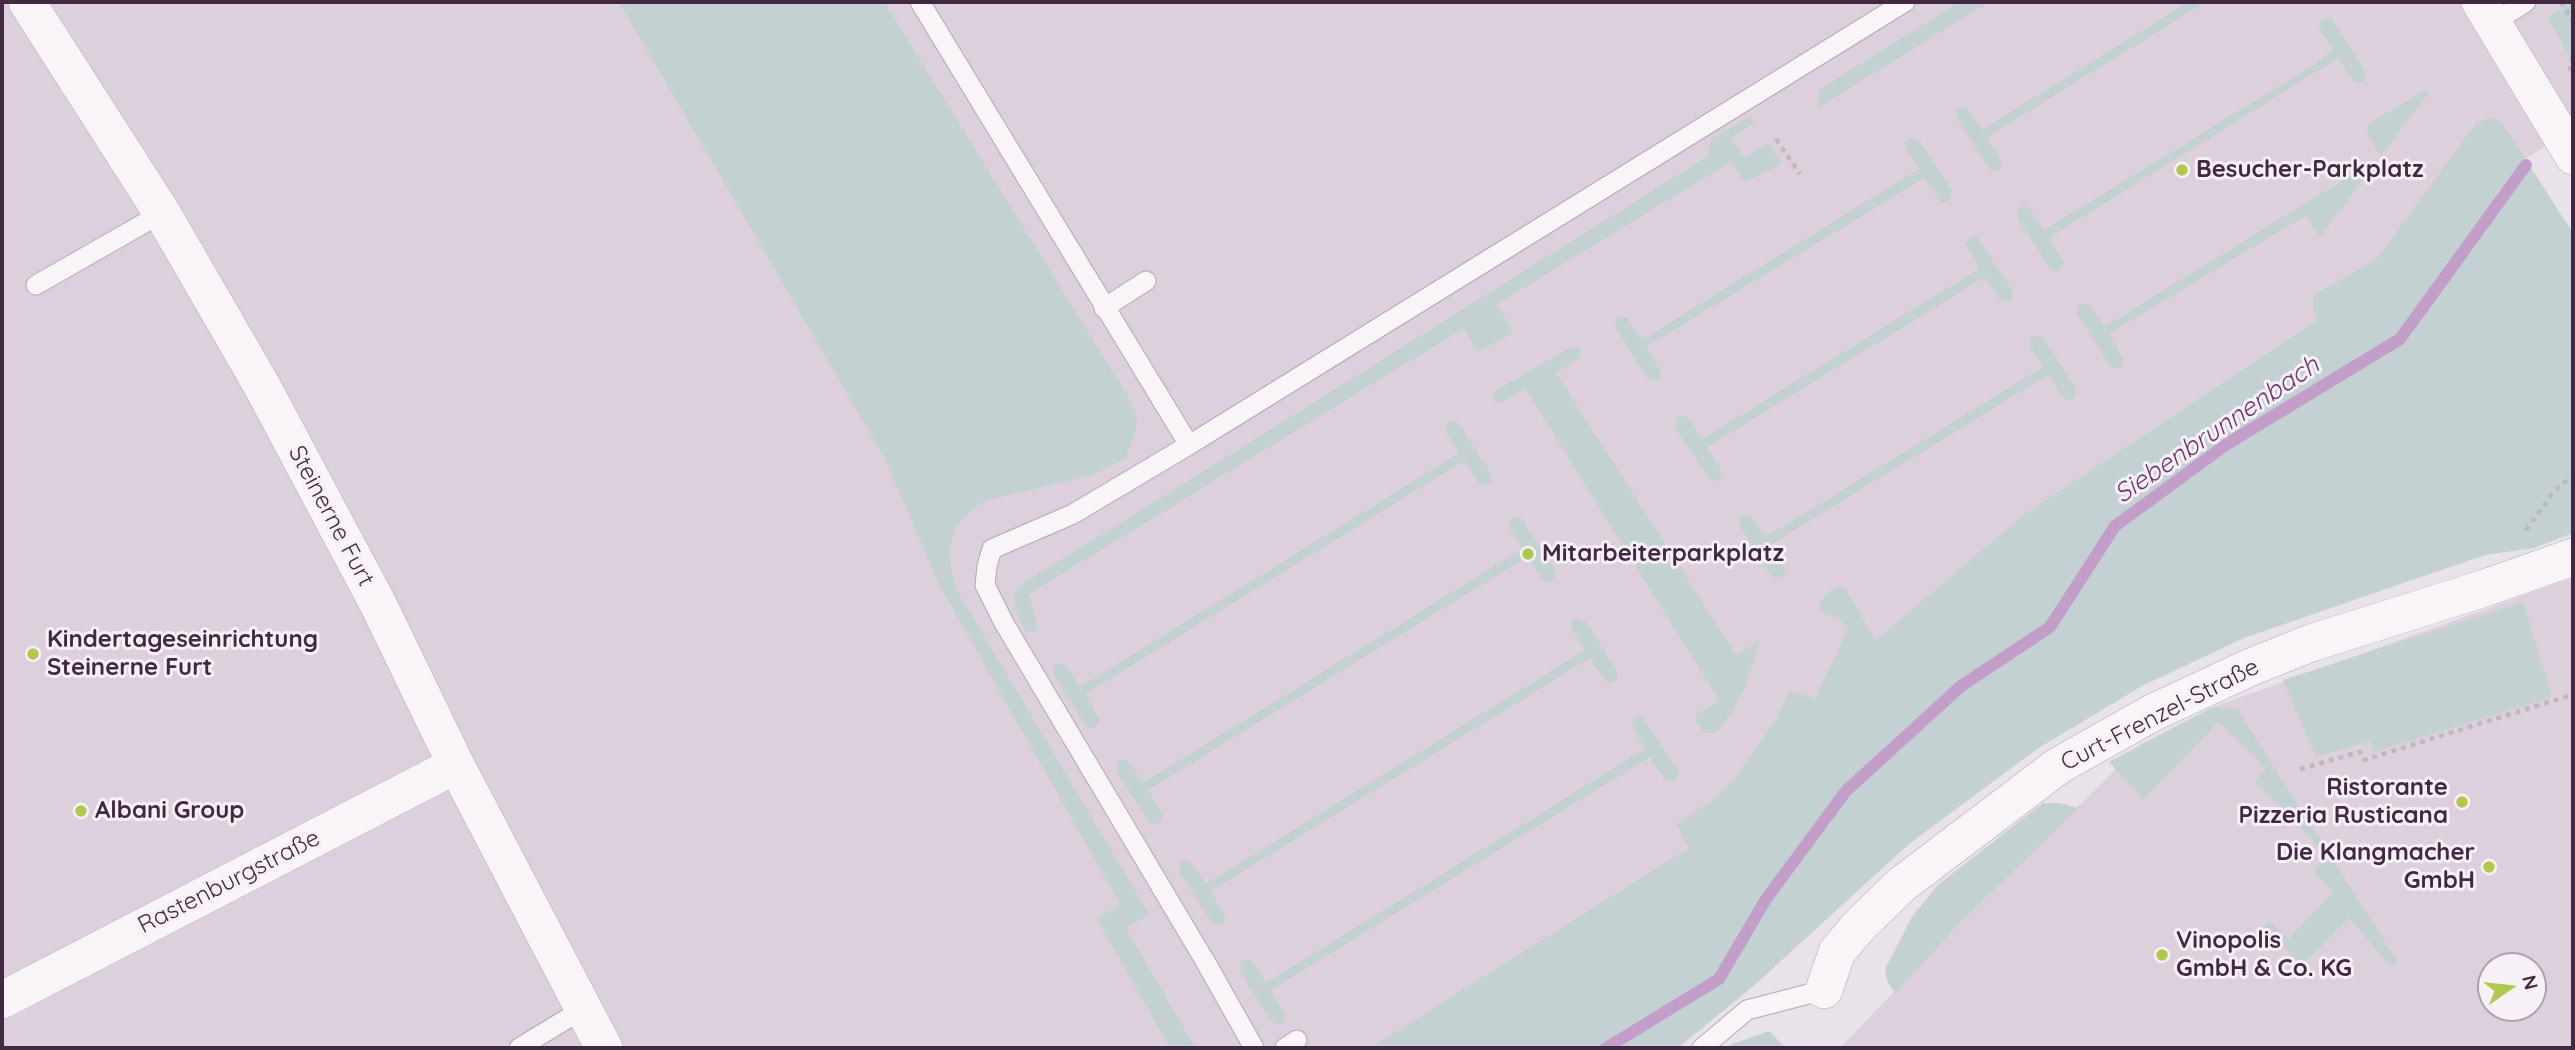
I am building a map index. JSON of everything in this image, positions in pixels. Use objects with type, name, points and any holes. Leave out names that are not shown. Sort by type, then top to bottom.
[{"type":"street","name":"Steinerne Furt","points":[[27,2],[162,213],[262,386],[378,604],[456,765],[604,1048]]},
{"type":"street","points":[[2486,12],[2573,156]]},
{"type":"street","name":"Curt-Frenzel-Straße","points":[[1824,990],[1837,952],[1858,927],[1901,886],[2058,766],[2152,713],[2251,667],[2311,643],[2573,557]]},
{"type":"street","name":"Rastenburgstraße","points":[[2,1000],[456,765]]},
{"type":"lane","points":[[920,2],[1189,445]]},
{"type":"lane","points":[[1254,1048],[1004,623],[985,584],[992,549],[1073,514],[1189,445],[1905,2]]},
{"type":"lane","points":[[2486,12],[2526,2]]},
{"type":"lane","points":[[36,285],[162,213]]},
{"type":"lane","points":[[1104,308],[1146,281]]},
{"type":"lane","points":[[1702,1048],[1747,1010],[1824,990]]},
{"type":"lane","points":[[519,1048],[583,1009]]},
{"type":"path","points":[[2561,2],[2573,22]]},
{"type":"path","points":[[2573,51],[2569,74],[2573,82]]},
{"type":"path","points":[[1776,139],[1800,174]]},
{"type":"path","points":[[2300,769],[2360,752],[2364,760],[2568,696]]},
{"type":"shaded area","points":[[2,2],[2571,2],[2547,18],[2573,64],[2573,129],[2493,179],[1483,1048],[2,1048]]},
{"type":"shaded area","points":[[619,2],[884,2],[1127,395],[1137,416],[1136,430],[1126,458],[1093,475],[984,501],[968,513],[955,529],[949,549],[956,589],[1149,914],[1126,928],[1195,1048],[1170,1048],[1097,919],[1120,904],[940,586],[884,457]]},
{"type":"shaded area","points":[[1960,2],[1989,2],[1818,108],[1819,90]]},
{"type":"shaded area","points":[[2188,2],[2206,2],[1987,137],[2002,164],[1996,171],[1989,169],[1956,117],[1958,108],[1964,106],[1968,109],[1982,130]]},
{"type":"shaded area","points":[[2573,2],[2573,63],[2547,18]]},
{"type":"shaded area","points":[[2324,18],[2333,21],[2366,72],[2363,82],[2353,81],[2338,58],[2049,238],[2064,263],[2058,272],[2050,269],[2017,217],[2019,208],[2024,206],[2030,209],[2044,230],[2317,63],[2333,50],[2320,29],[2319,23]]},
{"type":"shaded area","points":[[2425,90],[2428,94],[2381,156],[2369,138],[2367,127]]},
{"type":"shaded area","points":[[1750,116],[1754,123],[1731,138],[1744,158],[1768,143],[1781,164],[1745,183],[1731,162],[1497,304],[1511,328],[1509,335],[1480,351],[1476,350],[1464,328],[1029,594],[1038,629],[1029,633],[1025,630],[1016,612],[1015,592],[1024,583],[1707,157],[1712,139]]},
{"type":"shaded area","points":[[2495,119],[2503,124],[2573,233],[2573,533],[2534,548],[2485,555],[2244,638],[2142,686],[2037,749],[1909,844],[1758,982],[1678,1048],[1370,1048],[1689,848],[1676,824],[1714,799],[1733,781],[1776,720],[1790,691],[1815,698],[1849,628],[1838,619],[1822,612],[1819,602],[1832,590],[1841,587],[1847,591],[1875,641],[2025,514],[2318,320],[2313,309],[2314,295],[2377,259],[2468,134],[2477,123]]},
{"type":"shaded area","points":[[1910,137],[1919,140],[1952,191],[1949,201],[1944,203],[1939,200],[1924,178],[1646,347],[1661,373],[1658,380],[1648,379],[1615,327],[1617,318],[1623,316],[1628,319],[1642,340],[1919,169],[1906,148],[1905,143]]},
{"type":"shaded area","points":[[2379,158],[2320,237],[2306,215],[2109,334],[2124,360],[2121,367],[2115,369],[2110,366],[2077,314],[2081,303],[2090,305],[2104,327]]},
{"type":"shaded area","points":[[1975,236],[2012,291],[2012,298],[2007,302],[2000,300],[1985,277],[1707,447],[1722,472],[1719,480],[1709,479],[1675,427],[1677,417],[1689,418],[1702,439],[1980,268],[1966,245],[1967,239]]},
{"type":"shaded area","points":[[2034,335],[2043,337],[2076,389],[2073,399],[2063,398],[2048,375],[1770,545],[1786,571],[1780,579],[1772,577],[1739,525],[1741,515],[1752,517],[1766,537],[2043,367],[2030,346]]},
{"type":"shaded area","points":[[1576,346],[1581,351],[1579,358],[1556,373],[1736,655],[1760,641],[1745,687],[1730,715],[1719,729],[1711,733],[1704,732],[1695,720],[1697,714],[1719,700],[1525,388],[1501,403],[1494,401],[1492,397],[1495,391]]},
{"type":"shaded area","points":[[1448,422],[1459,424],[1492,475],[1491,483],[1481,486],[1464,461],[1085,694],[1100,720],[1096,727],[1091,729],[1086,726],[1053,674],[1055,665],[1064,664],[1080,687],[1459,453],[1445,430]]},
{"type":"shaded area","points":[[1511,518],[1522,519],[1555,571],[1554,579],[1544,582],[1527,557],[1148,790],[1163,816],[1157,824],[1149,822],[1116,770],[1118,761],[1123,759],[1129,762],[1143,783],[1522,549],[1508,525]]},
{"type":"shaded area","points":[[2573,578],[2573,1048],[1840,1048],[1959,924],[2141,744],[2213,707]]},
{"type":"shaded area","points":[[2523,602],[2552,697],[2374,752],[2370,741],[2316,757],[2283,680]]},
{"type":"shaded area","points":[[1576,618],[1585,621],[1618,672],[1618,680],[1610,683],[1605,681],[1590,658],[1211,891],[1225,917],[1225,923],[1212,923],[1179,871],[1181,862],[1185,860],[1192,863],[1206,884],[1585,650],[1572,629]]},
{"type":"shaded area","points":[[2213,707],[2237,709],[2397,961],[2392,967],[2349,918],[2303,965],[2263,928],[2269,921],[2289,939],[2334,892],[2314,872],[2327,858],[2304,830],[2255,782],[2266,768],[2218,722],[2143,799],[2109,762]]},
{"type":"shaded area","points":[[1641,716],[1679,771],[1676,781],[1665,780],[1650,757],[1271,990],[1285,1016],[1283,1023],[1272,1022],[1239,970],[1241,961],[1252,961],[1266,983],[1645,749],[1632,725],[1634,718]]},
{"type":"shaded area","points":[[2043,803],[2060,803],[2078,808],[1959,924],[1895,993],[1887,981],[1885,969],[1913,915],[1939,884]]},
{"type":"shaded area","points":[[1769,1031],[1786,1048],[1727,1048],[1732,1044]]},
{"type":"waterway","name":"Siebenbrunnenbach","points":[[1606,1048],[1719,979],[1766,899],[1846,791],[1961,686],[2050,627],[2115,526],[2227,444],[2400,339],[2526,165]]},
{"type":"place","name":"Besucher-Parkplatz","points":[[2182,170]]},
{"type":"place","name":"Mitarbeiterparkplatz","points":[[1528,554]]},
{"type":"place","name":"Kindertageseinrichtung Steinerne Furt","points":[[33,654]]},
{"type":"place","name":"Ristorante Pizzeria Rusticana","points":[[2462,802]]},
{"type":"place","name":"Albani Group","points":[[81,811]]},
{"type":"place","name":"Die Klangmacher GmbH","points":[[2489,867]]},
{"type":"place","name":"Vinopolis GmbH & Co. KG","points":[[2162,955]]}]
